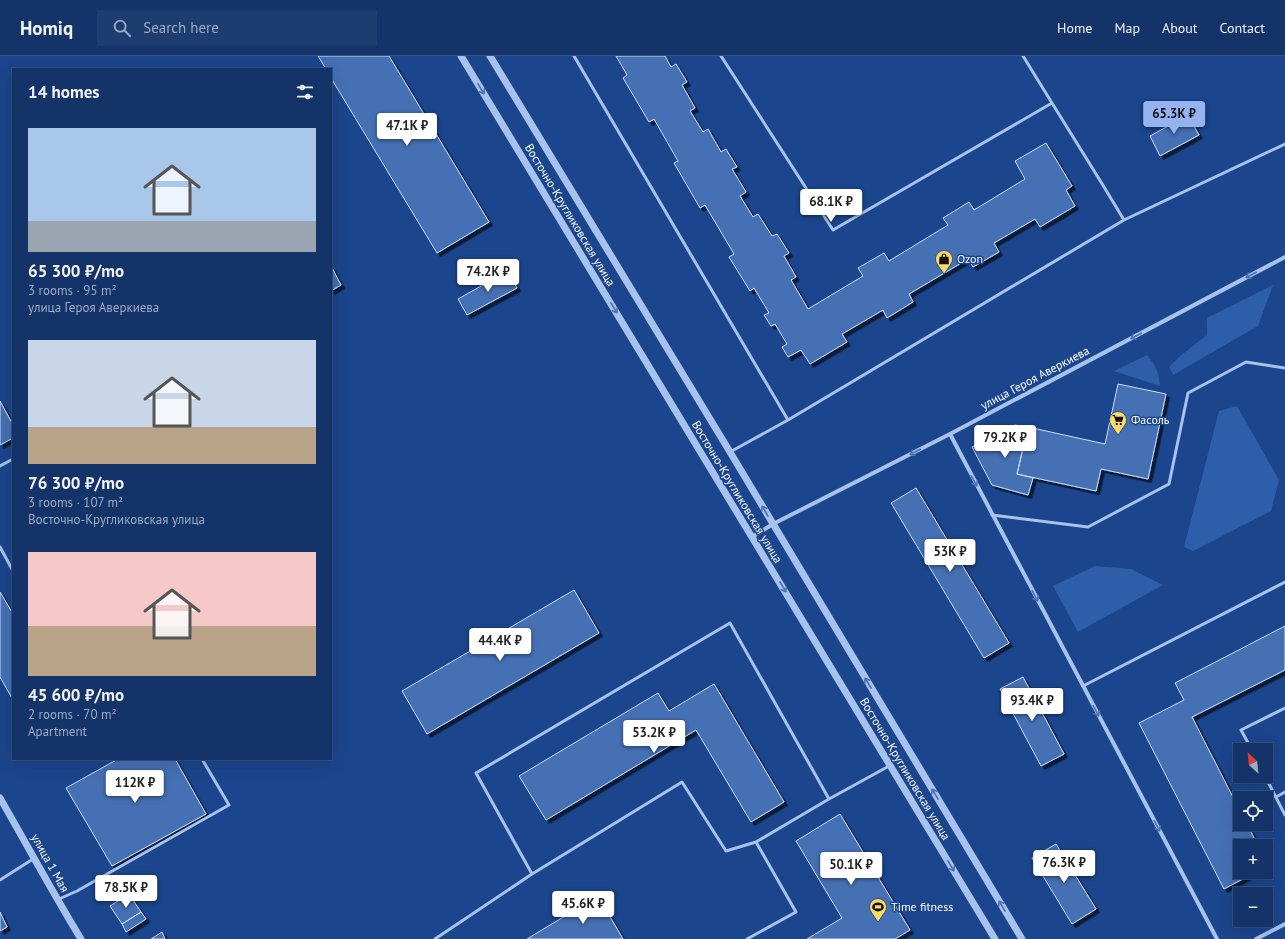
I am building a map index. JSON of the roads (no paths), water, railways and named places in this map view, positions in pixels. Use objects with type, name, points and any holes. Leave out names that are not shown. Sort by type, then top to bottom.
[{"type":"street","name":"Восточно-Кругликовская улица","points":[[461,56],[995,939]]},
{"type":"street","name":"Восточно-Кругликовская улица","points":[[490,56],[730,452],[1022,939]]},
{"type":"street","name":"улица Героя Аверкиева","points":[[752,537],[773,524],[950,434],[1285,257]]},
{"type":"street","points":[[950,434],[1217,939]]},
{"type":"street","name":"улица 1 Мая","points":[[0,798],[81,939]]},
{"type":"street","points":[[1256,939],[1285,924]]},
{"type":"lane","points":[[574,56],[788,420]]},
{"type":"lane","points":[[720,56],[833,230],[1052,103]]},
{"type":"lane","points":[[1023,56],[1124,220]]},
{"type":"lane","points":[[730,452],[788,420],[1124,220],[1285,144]]},
{"type":"lane","points":[[992,515],[1088,527],[1169,484],[1188,393],[1246,362],[1285,368]]},
{"type":"lane","points":[[0,466],[12,460]]},
{"type":"lane","points":[[0,547],[12,569]]},
{"type":"lane","points":[[1083,686],[1285,582]]},
{"type":"lane","points":[[532,874],[476,773],[730,623],[829,799]]},
{"type":"lane","points":[[1248,743],[1241,730],[1285,708]]},
{"type":"lane","points":[[57,899],[77,891],[228,805],[203,760]]},
{"type":"lane","points":[[434,939],[532,874],[682,782],[726,851],[756,842],[890,765]]},
{"type":"lane","points":[[1269,783],[1285,815]]},
{"type":"lane","points":[[1276,797],[1285,792]]},
{"type":"lane","points":[[747,939],[796,912],[756,842]]},
{"type":"lane","points":[[0,880],[35,858]]},
{"type":"place","name":"Ozon","points":[[944,274]]},
{"type":"place","name":"Фасоль","points":[[1118,435]]},
{"type":"place","name":"Time fitness","points":[[878,922]]}]
